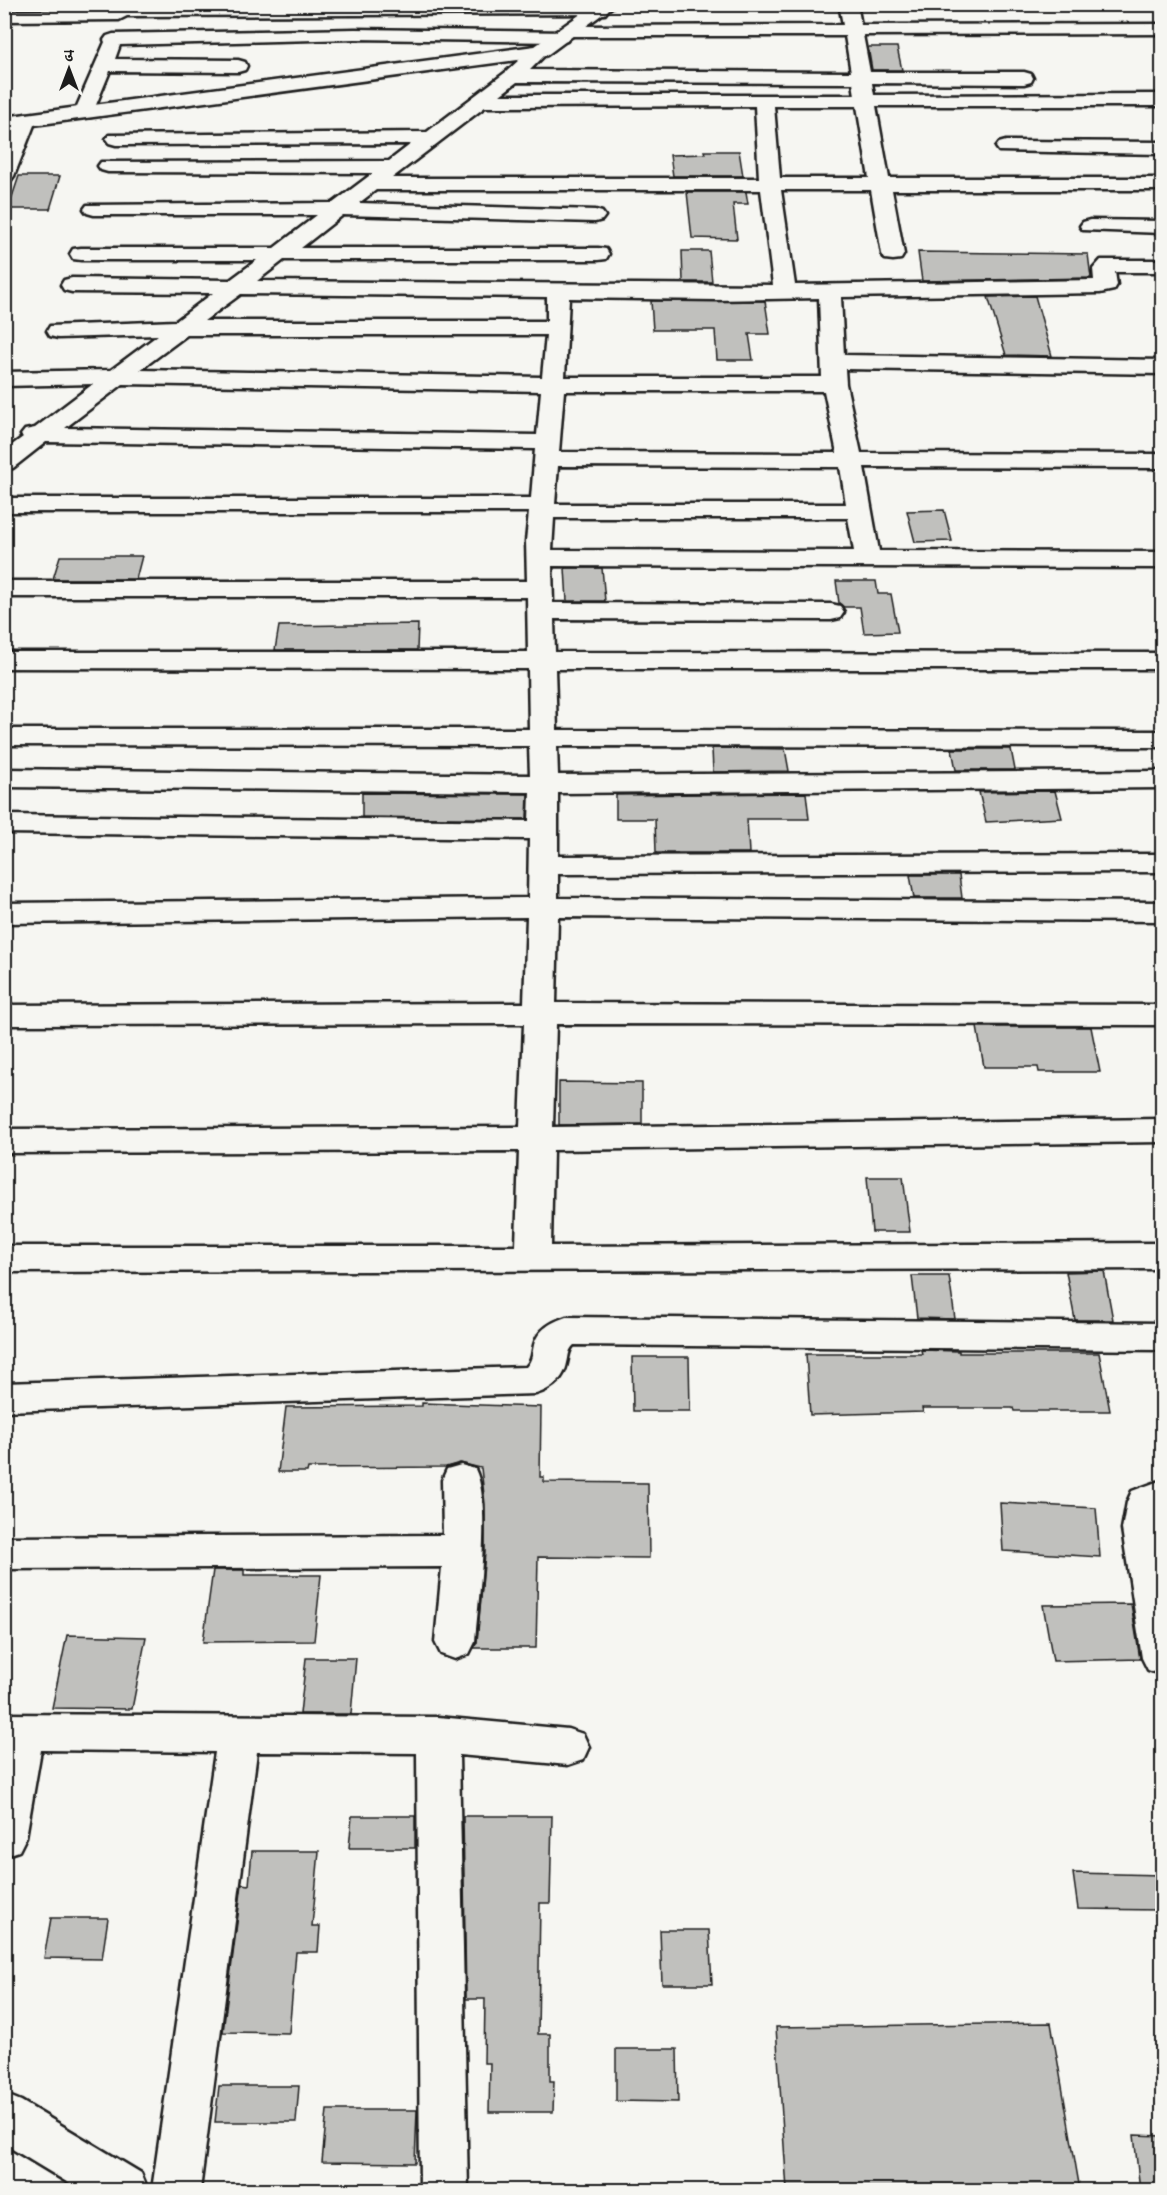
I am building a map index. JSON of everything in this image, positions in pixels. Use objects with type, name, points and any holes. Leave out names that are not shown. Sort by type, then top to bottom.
[{"type":"street","points":[[848,4],[892,254]]},
{"type":"street","points":[[4,16],[121,10],[603,7]]},
{"type":"street","points":[[4,463],[481,101],[540,51],[603,7]]},
{"type":"street","points":[[84,113],[113,40],[121,10]]},
{"type":"street","points":[[113,40],[355,34],[1162,29]]},
{"type":"street","points":[[4,123],[540,51]]},
{"type":"street","points":[[104,65],[237,66]]},
{"type":"street","points":[[513,76],[1046,78]]},
{"type":"street","points":[[764,100],[770,183],[785,291]]},
{"type":"street","points":[[481,101],[1162,100]]},
{"type":"street","points":[[999,101],[1012,183]]},
{"type":"street","points":[[58,331],[127,107]]},
{"type":"street","points":[[4,176],[26,120]]},
{"type":"street","points":[[116,139],[432,138]]},
{"type":"street","points":[[1006,147],[1162,148]]},
{"type":"street","points":[[108,166],[394,167]]},
{"type":"street","points":[[372,184],[1162,184]]},
{"type":"street","points":[[594,291],[598,254],[595,216],[600,184]]},
{"type":"street","points":[[94,209],[339,209],[595,216]]},
{"type":"street","points":[[1090,226],[1162,227]]},
{"type":"street","points":[[81,254],[598,254]]},
{"type":"street","points":[[4,379],[58,331],[238,286],[594,291],[830,291],[1100,286],[1106,285],[1104,269],[1109,265],[1162,266]]},
{"type":"street","points":[[533,1260],[543,907],[544,784],[540,558],[551,384],[558,328],[558,290]]},
{"type":"street","points":[[830,291],[834,373],[868,560]]},
{"type":"street","points":[[58,331],[183,327],[558,328]]},
{"type":"street","points":[[58,331],[118,377],[551,384],[834,373],[1162,367]]},
{"type":"street","points":[[4,436],[40,435],[851,460],[1161,461]]},
{"type":"street","points":[[4,505],[860,510]]},
{"type":"street","points":[[540,558],[1162,561]]},
{"type":"street","points":[[4,589],[541,600],[831,612]]},
{"type":"street","points":[[4,660],[1162,661]]},
{"type":"street","points":[[4,736],[1162,739]]},
{"type":"street","points":[[4,778],[544,784],[1162,780]]},
{"type":"street","points":[[4,824],[543,830]]},
{"type":"street","points":[[543,865],[1162,863]]},
{"type":"street","points":[[4,913],[543,907],[1162,912]]},
{"type":"street","points":[[4,1015],[540,1013],[1162,1015]]},
{"type":"street","points":[[4,1141],[536,1139],[1162,1131]]},
{"type":"street","points":[[4,1259],[533,1260],[1162,1256]]},
{"type":"street","points":[[4,1397],[536,1380],[548,1368],[554,1342],[566,1331],[1162,1337]]},
{"type":"street","points":[[455,1642],[463,1551],[460,1480]]},
{"type":"street","points":[[1162,1495],[1146,1502],[1141,1529],[1162,1658]]},
{"type":"street","points":[[4,1553],[463,1551]]},
{"type":"street","points":[[4,1837],[14,1732],[438,1736],[568,1747]]},
{"type":"street","points":[[176,2190],[238,1734]]},
{"type":"street","points":[[438,1736],[444,2190]]},
{"type":"street","points":[[4,2116],[124,2190]]},
{"type":"building","points":[[868,47],[897,47],[902,70],[872,70]]},
{"type":"building","points":[[704,151],[739,151],[743,176],[673,176],[670,155],[705,154]]},
{"type":"building","points":[[19,176],[60,176],[50,209],[8,209]]},
{"type":"building","points":[[687,192],[746,192],[748,204],[733,204],[737,239],[692,238]]},
{"type":"building","points":[[682,251],[709,251],[712,282],[683,282]]},
{"type":"building","points":[[918,252],[1088,254],[1091,278],[922,281]]},
{"type":"building","points":[[1035,296],[1052,356],[1006,355],[988,297]]},
{"type":"building","points":[[651,301],[765,301],[770,334],[749,334],[753,360],[717,360],[715,330],[653,330]]},
{"type":"building","points":[[944,510],[952,541],[915,542],[907,511]]},
{"type":"building","points":[[60,556],[142,556],[136,579],[53,579]]},
{"type":"building","points":[[565,568],[602,568],[605,601],[567,601]]},
{"type":"building","points":[[836,581],[876,581],[878,594],[891,594],[898,632],[864,633],[860,607],[844,607],[839,603]]},
{"type":"building","points":[[418,624],[417,650],[275,650],[279,626]]},
{"type":"building","points":[[712,748],[785,749],[789,771],[713,772]]},
{"type":"building","points":[[952,749],[1011,749],[1015,770],[956,770]]},
{"type":"building","points":[[1055,791],[1062,818],[986,822],[979,792]]},
{"type":"building","points":[[362,793],[528,794],[527,819],[362,817]]},
{"type":"building","points":[[806,793],[809,819],[747,819],[749,853],[656,853],[655,819],[616,819],[616,795]]},
{"type":"building","points":[[910,875],[959,875],[962,898],[914,898]]},
{"type":"building","points":[[977,1027],[1091,1027],[1100,1072],[1039,1072],[1038,1067],[984,1067]]},
{"type":"building","points":[[559,1082],[642,1083],[642,1124],[559,1125]]},
{"type":"building","points":[[867,1177],[903,1177],[910,1232],[872,1232]]},
{"type":"building","points":[[1104,1271],[1113,1320],[1075,1320],[1066,1272]]},
{"type":"building","points":[[912,1276],[949,1276],[955,1319],[917,1318]]},
{"type":"building","points":[[921,1350],[959,1351],[959,1353],[1099,1353],[1110,1411],[922,1408],[923,1412],[810,1415],[806,1354],[922,1354]]},
{"type":"building","points":[[632,1357],[689,1357],[690,1411],[633,1411]]},
{"type":"building","points":[[422,1403],[541,1407],[540,1477],[544,1477],[544,1482],[648,1483],[649,1558],[538,1557],[536,1648],[474,1648],[477,1642],[485,1553],[485,1504],[481,1468],[460,1463],[446,1467],[308,1468],[307,1472],[278,1472],[286,1407],[422,1406]]},
{"type":"building","points":[[1000,1503],[1096,1508],[1100,1557],[1003,1551]]},
{"type":"building","points":[[213,1570],[244,1570],[244,1575],[321,1575],[314,1641],[203,1642]]},
{"type":"building","points":[[1131,1604],[1140,1659],[1053,1661],[1043,1605]]},
{"type":"building","points":[[67,1635],[146,1637],[132,1709],[52,1708]]},
{"type":"building","points":[[306,1658],[356,1658],[351,1714],[300,1714]]},
{"type":"building","points":[[352,1816],[415,1816],[415,1848],[349,1848]]},
{"type":"building","points":[[463,1816],[552,1816],[550,1903],[540,1903],[538,2034],[550,2034],[550,2081],[554,2081],[553,2112],[489,2112],[490,2063],[484,2063],[485,1999],[466,1999]]},
{"type":"building","points":[[252,1851],[319,1851],[312,1926],[320,1926],[318,1952],[296,1952],[289,2033],[223,2032],[242,1884],[249,1885]]},
{"type":"building","points":[[1073,1873],[1162,1875],[1162,1910],[1078,1909]]},
{"type":"building","points":[[51,1918],[108,1918],[102,1959],[44,1958]]},
{"type":"building","points":[[660,1930],[709,1930],[712,1984],[662,1984]]},
{"type":"building","points":[[1051,2023],[1080,2190],[787,2190],[776,2027]]},
{"type":"building","points":[[616,2049],[677,2049],[678,2102],[616,2101]]},
{"type":"building","points":[[219,2086],[299,2086],[296,2122],[215,2122]]},
{"type":"building","points":[[327,2110],[417,2110],[415,2163],[322,2162]]},
{"type":"building","points":[[1134,2135],[1162,2136],[1162,2190],[1140,2190]]}]
